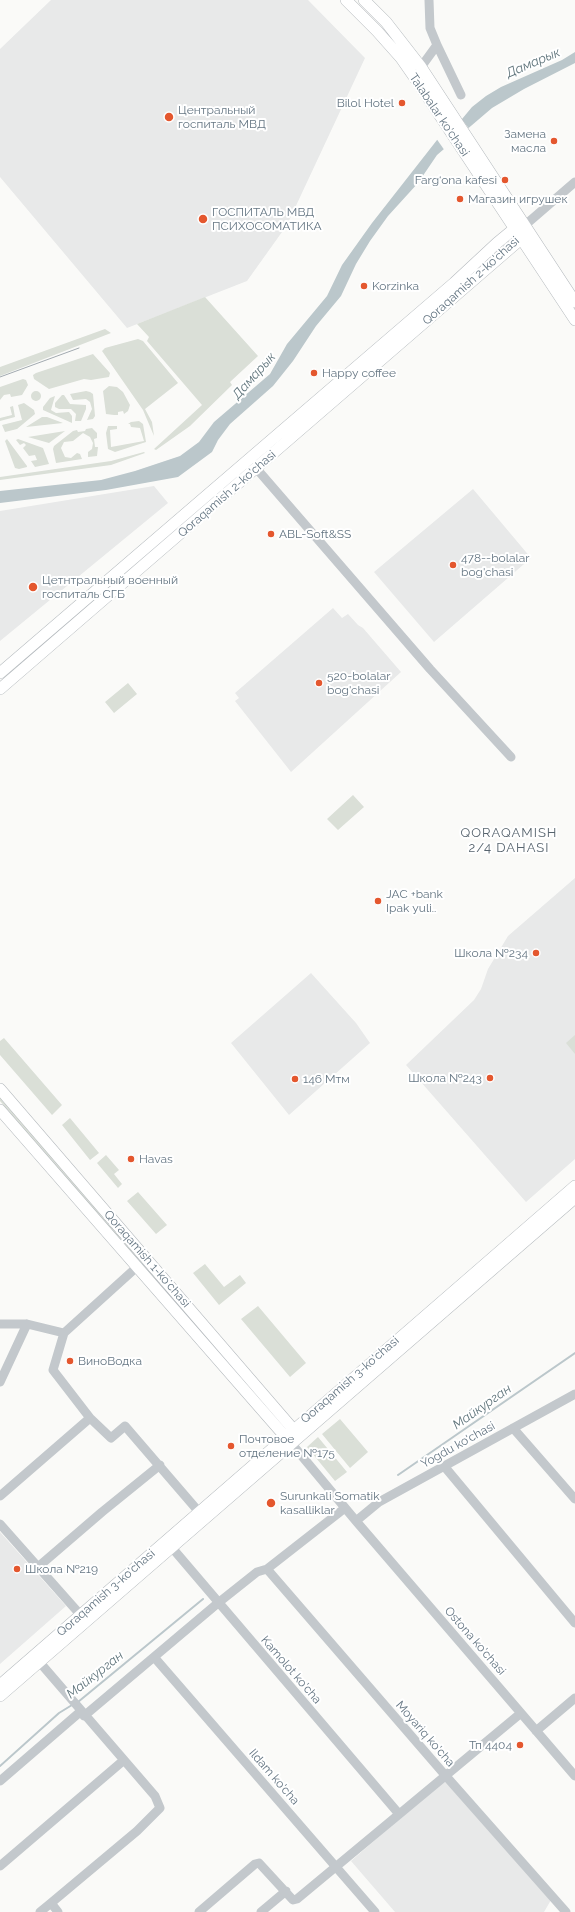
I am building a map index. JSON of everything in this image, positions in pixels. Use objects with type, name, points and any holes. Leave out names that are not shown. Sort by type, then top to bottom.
[{"type":"main road","name":"Talabalar ko'chasi","points":[[346,0],[401,58],[440,108],[519,228],[521,239],[575,320]]},
{"type":"main road","name":"Talabalar ko'chasi","points":[[364,0],[386,22],[421,67],[440,108]]},
{"type":"main road","points":[[519,228],[575,302]]},
{"type":"main road","name":"Qoraqamish 2-ko'chasi","points":[[0,673],[519,228]]},
{"type":"main road","name":"Qoraqamish 2-ko'chasi","points":[[0,690],[521,239]]},
{"type":"main road","points":[[222,482],[229,491]]},
{"type":"main road","name":"Qoraqamish 1-koʻchasi","points":[[0,1089],[290,1436]]},
{"type":"main road","name":"Qoraqamish 1-koʻchasi","points":[[0,1110],[290,1436]]},
{"type":"main road","name":"Qoraqamish 3-ko'chasi","points":[[0,1696],[36,1659],[169,1544],[575,1186]]},
{"type":"main road","name":"Qoraqamish 3-ko'chasi","points":[[169,1544],[199,1512],[575,1198]]},
{"type":"main road","name":"Qoraqamish 3-ko'chasi","points":[[0,1685],[36,1659]]},
{"type":"street","points":[[429,0],[430,28],[461,95]]},
{"type":"street","points":[[421,67],[437,45]]},
{"type":"street","points":[[519,228],[575,182]]},
{"type":"street","points":[[256,468],[430,669],[511,757]]},
{"type":"street","points":[[138,1266],[64,1333],[53,1370],[90,1418],[111,1438],[125,1426],[199,1512]]},
{"type":"street","points":[[0,1324],[27,1324],[64,1333]]},
{"type":"street","points":[[0,1382],[27,1324]]},
{"type":"street","name":"Yogdu ko'chasi","points":[[356,1522],[379,1502],[575,1394]]},
{"type":"street","points":[[0,1496],[90,1418]]},
{"type":"street","points":[[513,1428],[575,1499]]},
{"type":"street","name":"Ostona ko'chasi","points":[[290,1436],[356,1522],[575,1776]]},
{"type":"street","points":[[38,1567],[160,1465]]},
{"type":"street","points":[[444,1466],[575,1623]]},
{"type":"street","points":[[0,1781],[154,1658],[216,1602],[257,1572],[267,1570],[345,1508]]},
{"type":"street","points":[[0,1524],[83,1618]]},
{"type":"street","name":"Kamolot ko'cha","points":[[169,1544],[216,1602],[399,1814]]},
{"type":"street","name":"Moyariq ko'cha","points":[[267,1570],[566,1912]]},
{"type":"street","name":"Ildam ko'cha","points":[[154,1658],[375,1912]]},
{"type":"street","points":[[36,1659],[82,1714],[155,1796],[160,1808],[137,1831],[40,1912]]},
{"type":"street","points":[[536,1731],[575,1698]]},
{"type":"street","points":[[199,1912],[255,1864],[262,1864],[293,1900],[297,1899],[521,1713]]},
{"type":"street","points":[[0,1866],[124,1760]]},
{"type":"street","points":[[263,1911],[286,1892]]},
{"type":"street","points":[[51,1903],[58,1912]]},
{"type":"shaded area","name":"Центральный госпиталь МВД","points":[[51,0],[308,0],[365,58],[287,225],[247,281],[127,328],[0,177],[0,49]]},
{"type":"shaded area","points":[[575,52],[575,63],[524,89],[492,108],[437,155],[418,183],[388,216],[370,241],[356,264],[341,296],[316,326],[293,361],[273,386],[230,424],[218,440],[212,452],[178,477],[106,490],[0,503],[0,491],[101,480],[135,471],[180,456],[199,442],[214,422],[270,374],[287,344],[327,296],[342,265],[372,223],[437,140],[486,96],[501,87],[562,60]]},
{"type":"shaded area","points":[[205,297],[258,356],[230,382],[232,385],[190,426],[156,450],[154,449],[202,405],[147,341],[149,337],[137,324]]},
{"type":"shaded area","points":[[105,329],[111,333],[0,376],[0,367]]},
{"type":"shaded area","points":[[138,339],[143,341],[178,383],[145,409],[152,422],[154,436],[143,410],[102,351],[105,348]]},
{"type":"shaded area","points":[[93,354],[110,373],[109,377],[91,380],[84,379],[49,389],[34,379],[33,375],[36,373]]},
{"type":"shaded area","points":[[23,379],[26,380],[28,385],[22,395],[11,397],[10,394],[4,395],[0,400],[0,387]]},
{"type":"shaded area","points":[[109,386],[117,387],[123,392],[130,405],[128,411],[124,414],[123,411],[118,412],[118,415],[106,414],[103,391]]},
{"type":"shaded area","points":[[34,391],[38,391],[40,392],[40,400],[34,401],[31,398],[31,394]]},
{"type":"shaded area","points":[[86,391],[93,394],[95,416],[93,419],[87,420],[92,409],[90,402],[86,399],[73,400],[70,394]]},
{"type":"shaded area","points":[[62,395],[64,395],[70,404],[86,405],[81,421],[75,421],[76,414],[71,409],[59,409],[55,407],[55,403]]},
{"type":"shaded area","points":[[55,396],[51,410],[56,413],[69,412],[72,416],[72,423],[43,410],[43,407],[50,398]]},
{"type":"shaded area","points":[[24,403],[34,410],[35,414],[17,429],[5,432],[2,425],[22,420],[18,405]]},
{"type":"shaded area","points":[[13,406],[15,417],[0,421],[0,418],[12,415],[10,407]]},
{"type":"shaded area","points":[[42,417],[47,417],[63,423],[26,427]]},
{"type":"shaded area","points":[[139,421],[143,424],[146,442],[115,452],[108,449],[106,433],[108,426],[117,426],[117,429],[110,430],[111,447],[144,441],[140,428],[131,427],[130,424],[128,424]]},
{"type":"shaded area","points":[[92,428],[97,433],[97,438],[94,439],[95,447],[98,447],[97,456],[88,457],[88,452],[92,449],[93,443],[90,437],[83,433],[73,441],[64,442],[61,448],[65,457],[71,458],[77,453],[80,454],[82,459],[56,463],[53,449],[54,446],[73,431],[85,431],[86,429]]},
{"type":"shaded area","points":[[65,431],[49,443],[28,437]]},
{"type":"shaded area","points":[[7,439],[27,467],[19,469],[15,468],[5,441]]},
{"type":"shaded area","points":[[18,439],[43,448],[49,464],[35,467],[31,461],[37,460],[35,455],[29,456],[23,448],[26,445],[24,443],[20,445],[16,440]]},
{"type":"shaded area","points":[[144,452],[145,453],[111,465],[0,480],[0,477],[111,461]]},
{"type":"shaded area","name":"Цетнтральный военный госпиталь СГБ","points":[[154,486],[168,503],[0,641],[0,511]]},
{"type":"shaded area","name":"478--bolalar bog'chasi","points":[[473,489],[531,558],[434,642],[374,572]]},
{"type":"shaded area","name":"520-bolalar bog'chasi","points":[[333,608],[342,618],[348,614],[358,625],[363,628],[401,672],[291,772],[235,701],[239,698],[235,693]]},
{"type":"shaded area","points":[[128,683],[137,694],[114,713],[105,702]]},
{"type":"shaded area","points":[[353,795],[364,807],[338,830],[327,819]]},
{"type":"shaded area","name":"Школа №243","points":[[575,878],[575,1159],[526,1202],[406,1065],[474,1000],[481,989],[488,969],[508,936]]},
{"type":"shaded area","name":"146 Мтм","points":[[311,973],[356,1023],[370,1043],[289,1115],[231,1043]]},
{"type":"shaded area","points":[[575,1035],[575,1054],[566,1043]]},
{"type":"shaded area","points":[[4,1038],[62,1105],[52,1115],[0,1055],[0,1041]]},
{"type":"shaded area","points":[[0,1096],[282,1422],[280,1424],[0,1101]]},
{"type":"shaded area","points":[[70,1118],[99,1153],[90,1160],[62,1125]]},
{"type":"shaded area","points":[[106,1155],[119,1170],[114,1174],[122,1184],[118,1188],[97,1163]]},
{"type":"shaded area","points":[[138,1192],[167,1225],[156,1234],[127,1201]]},
{"type":"shaded area","points":[[205,1264],[224,1287],[240,1275],[246,1283],[219,1305],[193,1273]]},
{"type":"shaded area","points":[[258,1306],[306,1363],[290,1377],[241,1319]]},
{"type":"shaded area","points":[[340,1419],[368,1452],[350,1468],[322,1434]]},
{"type":"shaded area","points":[[318,1437],[347,1472],[335,1481],[307,1447]]},
{"type":"shaded area","name":"Школа №219","points":[[0,1532],[66,1606],[0,1664]]},
{"type":"shaded area","points":[[445,1779],[551,1900],[544,1912],[395,1912],[351,1861]]},
{"type":"pier","points":[[461,118],[470,130],[445,151],[436,138]]},
{"type":"waterway","name":"Майкурган","points":[[398,1475],[575,1353]]},
{"type":"waterway","name":"Майкурган","points":[[78,1702],[203,1599]]},
{"type":"waterway","name":"Майкурган","points":[[0,1766],[59,1713],[72,1705]]},
{"type":"tram line","points":[[0,377],[79,348]]},
{"type":"place","name":"Bilol Hotel","points":[[402,103]]},
{"type":"place","name":"Центральный госпиталь МВД","points":[[169,117]]},
{"type":"place","name":"Замена масла","points":[[554,141]]},
{"type":"place","name":"Farg‘ona kafesi","points":[[505,180]]},
{"type":"place","name":"Магазин игрушек","points":[[460,199]]},
{"type":"place","name":"ГОСПИТАЛЬ МВД ПСИХОСОМАТИКА","points":[[203,219]]},
{"type":"place","name":"Korzinka","points":[[364,286]]},
{"type":"place","name":"Happy coffee","points":[[314,373]]},
{"type":"place","name":"ABL-Soft&SS","points":[[271,534]]},
{"type":"place","name":"478--bolalar bog'chasi","points":[[453,565]]},
{"type":"place","name":"Цетнтральный военный госпиталь СГБ","points":[[33,587]]},
{"type":"place","name":"520-bolalar bog'chasi","points":[[319,683]]},
{"type":"place","name":"JAC +bank Ipak yuli..","points":[[378,901]]},
{"type":"place","name":"Школа №234","points":[[536,953]]},
{"type":"place","name":"Школа №243","points":[[490,1078]]},
{"type":"place","name":"146 Мтм","points":[[295,1079]]},
{"type":"place","name":"Havas","points":[[131,1159]]},
{"type":"place","name":"ВиноВодка","points":[[70,1361]]},
{"type":"place","name":"Почтовое отделение №175","points":[[231,1446]]},
{"type":"place","name":"Surunkali Somatik kasalliklar","points":[[271,1503]]},
{"type":"place","name":"Школа №219","points":[[17,1569]]},
{"type":"place","name":"Тп 4404","points":[[520,1745]]},
{"type":"district","name":"QORAQAMISH 2/4 DAHASI","points":[[509,840]]},
{"type":"water label","name":"Дамарык","points":[[533,63]]},
{"type":"water label","name":"Дамарык","points":[[254,376]]}]
